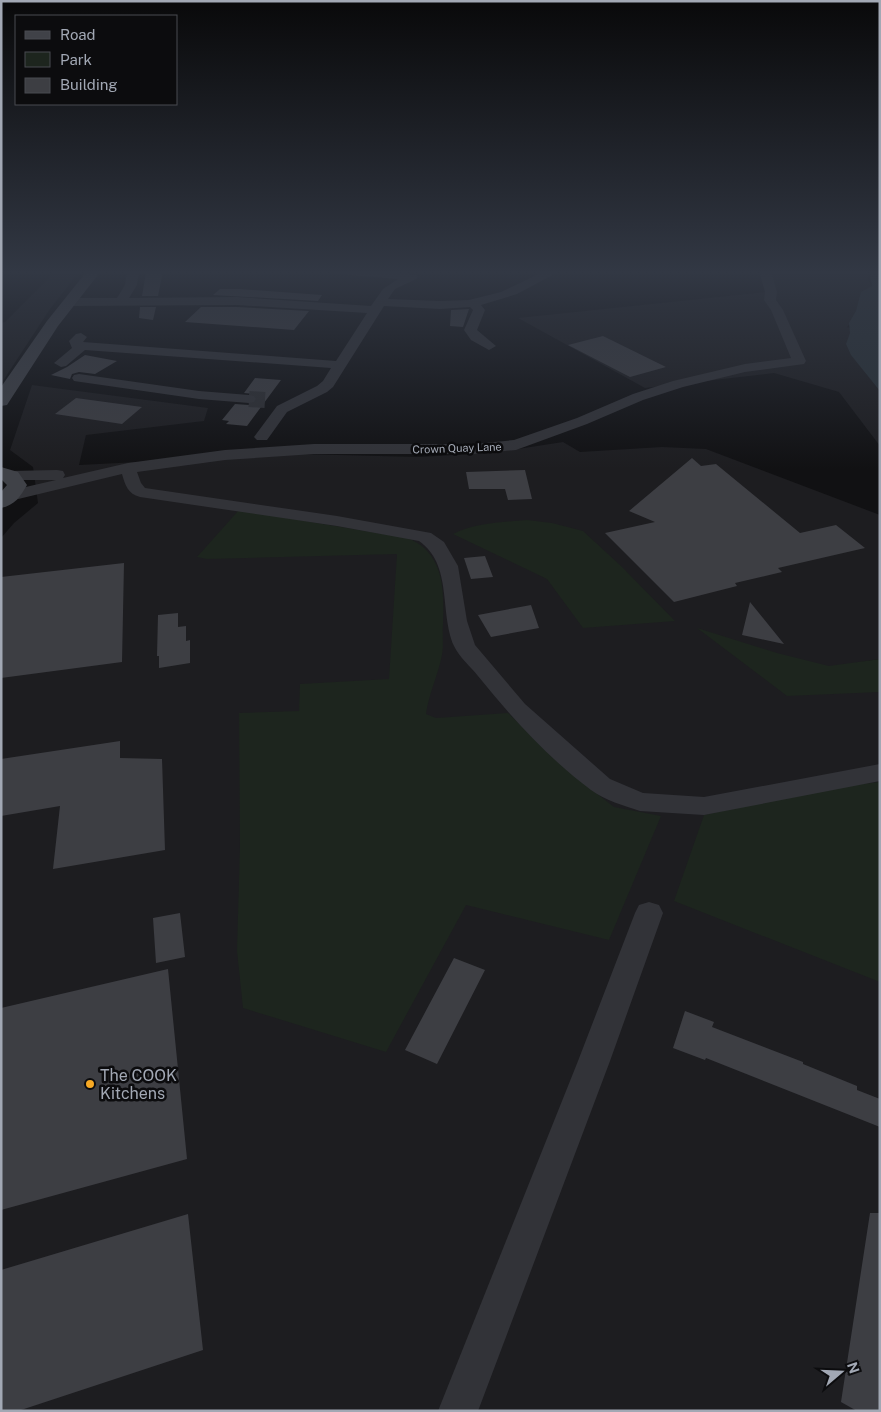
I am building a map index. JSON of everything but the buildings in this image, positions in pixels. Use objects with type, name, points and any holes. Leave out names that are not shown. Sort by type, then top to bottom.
[{"type":"main road","points":[[1,401],[43,337]]},
{"type":"street","points":[[262,437],[277,415],[291,404],[322,389],[328,384],[358,337]]},
{"type":"street","points":[[475,337],[489,346]]},
{"type":"street","name":"Crown Quay Lane","points":[[4,492],[128,468],[225,455],[284,450],[474,449],[516,445],[582,421],[638,397],[678,384],[745,368],[799,361],[789,337]]},
{"type":"street","points":[[61,363],[74,353],[80,341],[167,357],[235,362],[340,365]]},
{"type":"street","points":[[79,378],[200,395],[249,399]]},
{"type":"street","points":[[272,401],[291,404]]},
{"type":"street","points":[[128,468],[133,485],[140,492],[356,524],[425,537],[438,546],[449,566],[457,621],[465,647],[518,709],[566,756],[601,785],[640,802],[704,806],[880,772]]},
{"type":"street","points":[[458,1411],[594,1061],[649,913]]},
{"type":"shaded area","points":[[1,337],[32,337],[1,384]]},
{"type":"shaded area","points":[[552,337],[871,337],[880,390],[880,446],[839,392],[774,373],[645,388]]},
{"type":"shaded area","points":[[849,337],[880,337],[880,391],[851,355],[846,344]]},
{"type":"shaded area","points":[[32,385],[208,408],[204,421],[86,435],[79,465],[298,454],[419,457],[491,453],[563,442],[580,452],[662,447],[706,449],[880,515],[880,659],[831,667],[880,685],[880,1411],[1,1411],[1,538],[14,523],[38,503],[33,467],[10,450]]},
{"type":"green space","points":[[239,510],[401,537],[412,540],[423,547],[437,565],[443,600],[443,651],[426,714],[436,718],[508,713],[568,771],[614,807],[661,816],[609,940],[466,905],[386,1052],[243,1008],[237,951],[240,845],[239,713],[299,711],[300,684],[389,679],[397,554],[207,559],[197,557]]},
{"type":"green space","points":[[527,520],[552,523],[583,531],[621,566],[675,621],[583,628],[547,579],[453,534],[480,525]]},
{"type":"green space","points":[[697,628],[777,653],[829,666],[880,659],[880,692],[787,696]]},
{"type":"green space","points":[[880,782],[880,982],[674,901],[704,815],[837,787]]},
{"type":"tunnel","points":[[257,399],[249,399],[266,400]]},
{"type":"place","name":"The COOK Kitchens","points":[[90,1084]]}]
